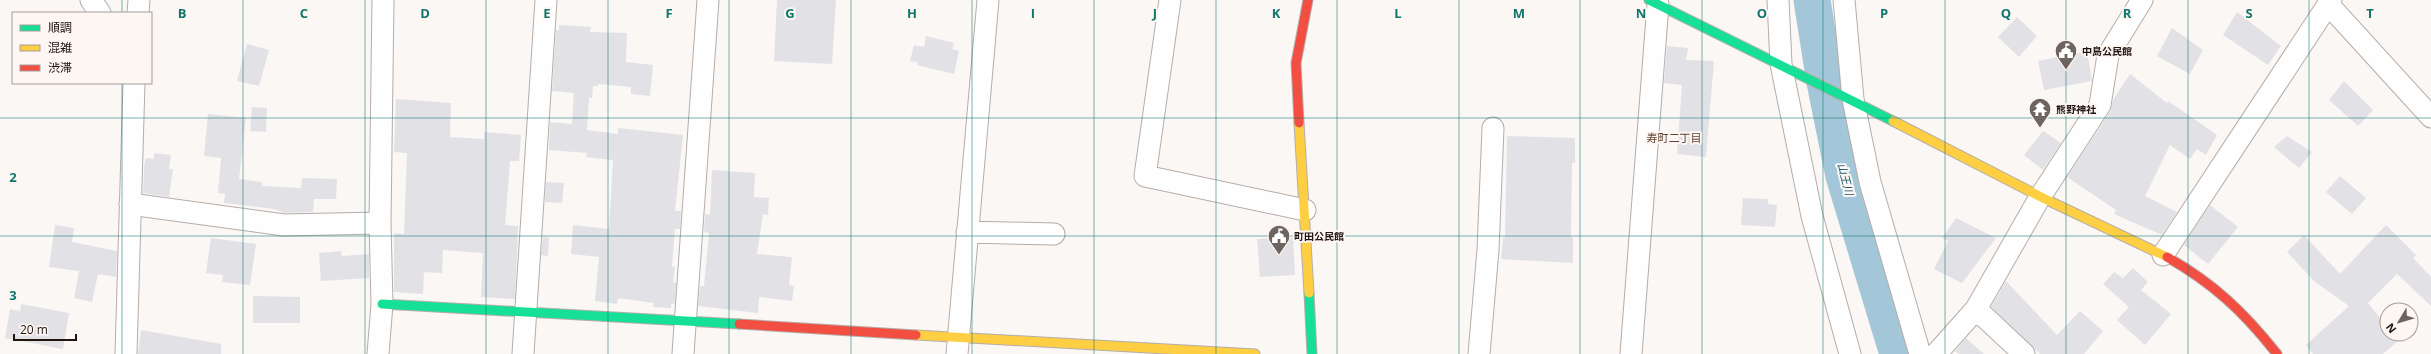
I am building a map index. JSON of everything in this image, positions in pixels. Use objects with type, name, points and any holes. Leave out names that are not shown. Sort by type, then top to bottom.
[{"type":"street","points":[[91,0],[99,12]]},
{"type":"street","points":[[138,12],[139,0]]},
{"type":"street","points":[[378,354],[382,304],[380,222],[383,0]]},
{"type":"street","points":[[522,354],[546,0]]},
{"type":"street","points":[[683,354],[708,0]]},
{"type":"street","points":[[958,345],[988,0]]},
{"type":"street","points":[[1170,0],[1145,176],[1305,210]]},
{"type":"street","points":[[1308,0],[1296,63],[1312,354]]},
{"type":"street","points":[[1778,0],[1781,64],[1812,216],[1850,354]]},
{"type":"street","points":[[1844,0],[1853,99],[1870,182],[1920,354]]},
{"type":"street","points":[[1936,354],[1976,309],[2040,197],[2100,105],[2108,55],[2142,0]]},
{"type":"street","points":[[1631,354],[1654,2],[1853,99],[2040,197],[2163,255],[2210,284],[2237,309],[2277,354]]},
{"type":"street","points":[[2163,255],[2329,2],[2431,117]]},
{"type":"street","points":[[126,354],[134,84]]},
{"type":"street","points":[[1479,354],[1488,250],[1493,128]]},
{"type":"street","points":[[130,204],[284,226],[380,222]]},
{"type":"street","points":[[968,232],[1054,234]]},
{"type":"street","points":[[382,304],[525,311],[685,322],[958,345],[1255,354]]},
{"type":"street","points":[[1976,309],[2024,354]]},
{"type":"building","points":[[777,0],[836,0],[832,64],[774,61]]},
{"type":"building","points":[[2237,12],[2281,46],[2268,65],[2223,35]]},
{"type":"building","points":[[2017,17],[2037,36],[2019,57],[1998,37]]},
{"type":"building","points":[[559,25],[591,27],[590,32],[627,33],[626,62],[653,65],[650,96],[631,94],[631,87],[598,84],[598,86],[593,86],[592,98],[589,98],[587,130],[618,134],[618,128],[683,135],[675,211],[681,211],[680,229],[675,229],[672,266],[675,267],[673,283],[676,283],[675,304],[671,303],[671,308],[653,307],[654,303],[618,298],[617,304],[595,301],[599,257],[571,254],[573,225],[609,229],[613,160],[586,157],[587,153],[549,150],[550,122],[572,124],[574,93],[552,91],[556,30],[559,30]]},
{"type":"building","points":[[2172,28],[2203,50],[2190,74],[2157,56]]},
{"type":"building","points":[[926,36],[954,43],[952,49],[959,51],[954,74],[917,65],[918,62],[910,61],[914,45],[924,47]]},
{"type":"building","points":[[247,44],[269,50],[259,86],[237,81]]},
{"type":"building","points":[[1667,46],[1688,48],[1686,60],[1714,61],[1706,157],[1677,154],[1682,85],[1664,83]]},
{"type":"building","name":"中島公民館","points":[[2087,51],[2092,81],[2044,90],[2038,61]]},
{"type":"building","points":[[2130,74],[2167,103],[2168,101],[2217,135],[2206,155],[2197,149],[2190,159],[2170,145],[2145,196],[2177,212],[2162,235],[2114,214],[2116,210],[2067,177],[2110,112],[2113,100]]},
{"type":"building","points":[[2344,81],[2373,110],[2358,126],[2329,100]]},
{"type":"building","points":[[396,99],[451,103],[450,137],[484,139],[484,132],[521,135],[519,161],[510,161],[505,225],[518,226],[515,299],[481,297],[483,253],[443,250],[442,273],[424,272],[423,294],[394,292],[394,233],[404,234],[407,153],[394,152]]},
{"type":"building","points":[[252,107],[267,108],[266,132],[250,131]]},
{"type":"building","points":[[208,114],[246,118],[239,179],[262,182],[262,186],[301,188],[302,178],[337,179],[336,199],[314,199],[313,212],[285,213],[274,209],[224,203],[225,194],[218,193],[221,158],[204,156]]},
{"type":"building","points":[[2043,131],[2061,143],[2043,170],[2024,155]]},
{"type":"building","points":[[1507,136],[1575,138],[1575,163],[1572,163],[1571,237],[1573,237],[1573,263],[1501,259],[1503,238],[1505,238]]},
{"type":"building","points":[[2287,136],[2312,152],[2299,168],[2274,147]]},
{"type":"building","points":[[154,153],[171,155],[169,169],[173,169],[169,197],[143,193],[144,167],[146,158],[154,159]]},
{"type":"building","points":[[712,170],[755,173],[754,197],[769,198],[768,215],[763,214],[757,254],[792,257],[789,285],[794,286],[792,301],[759,297],[758,313],[698,306],[700,286],[704,286],[709,233],[704,232],[705,214],[710,215]]},
{"type":"building","points":[[2340,176],[2366,198],[2352,214],[2326,192]]},
{"type":"building","points":[[546,182],[564,183],[562,203],[545,202]]},
{"type":"building","points":[[1743,198],[1768,199],[1768,204],[1777,205],[1775,227],[1741,225]]},
{"type":"building","points":[[2210,205],[2238,227],[2208,264],[2184,245]]},
{"type":"building","points":[[1956,218],[1996,238],[1962,283],[1934,269],[1948,241],[1942,238]]},
{"type":"building","points":[[55,225],[74,228],[72,242],[117,251],[116,277],[98,274],[92,302],[74,298],[79,271],[49,267]]},
{"type":"building","points":[[2386,225],[2416,255],[2413,258],[2431,277],[2431,306],[2397,274],[2368,303],[2379,316],[2379,342],[2397,342],[2383,354],[2313,354],[2306,345],[2349,306],[2315,282],[2287,252],[2304,235],[2340,274]]},
{"type":"building","points":[[543,237],[549,238],[548,256],[541,255]]},
{"type":"building","name":"町田公民館","points":[[1293,237],[1295,275],[1260,277],[1257,239]]},
{"type":"building","points":[[211,238],[256,244],[250,285],[222,282],[223,275],[206,273]]},
{"type":"building","points":[[341,251],[342,256],[369,254],[369,278],[321,281],[319,253]]},
{"type":"building","points":[[2133,268],[2148,282],[2141,290],[2171,314],[2145,345],[2117,320],[2129,307],[2103,284],[2114,272],[2123,278]]},
{"type":"building","points":[[2006,281],[2057,335],[2080,311],[2103,331],[2084,354],[2040,354],[1991,307]]},
{"type":"building","points":[[253,296],[300,297],[300,323],[253,323]]},
{"type":"building","points":[[21,304],[69,313],[63,349],[5,338],[10,309],[20,311]]},
{"type":"building","points":[[141,330],[221,344],[221,354],[138,354]]},
{"type":"building","points":[[1966,338],[1984,354],[1959,354],[1955,351]]},
{"type":"waterway","name":"山王川","points":[[1812,0],[1825,82],[1844,176],[1898,354]]},
{"type":"traffic: fast","points":[[1649,0],[1893,121]]},
{"type":"traffic: fast","points":[[1309,293],[1312,354]]},
{"type":"traffic: fast","points":[[382,304],[739,324]]},
{"type":"traffic: slow","points":[[1893,121],[2045,199],[2167,257]]},
{"type":"traffic: slow","points":[[1299,123],[1309,293]]},
{"type":"traffic: slow","points":[[916,335],[1255,354]]},
{"type":"traffic: jam","points":[[1299,123],[1296,63],[1308,0]]},
{"type":"traffic: jam","points":[[2167,257],[2199,277],[2227,300],[2240,312],[2277,354]]},
{"type":"traffic: jam","points":[[739,324],[916,335]]},
{"type":"place","name":"中島公民館","points":[[2066,70]]},
{"type":"place","name":"熊野神社","points":[[2040,128]]},
{"type":"place","name":"町田公民館","points":[[1279,256]]},
{"type":"district","name":"寿町二丁目","points":[[1674,137]]}]
